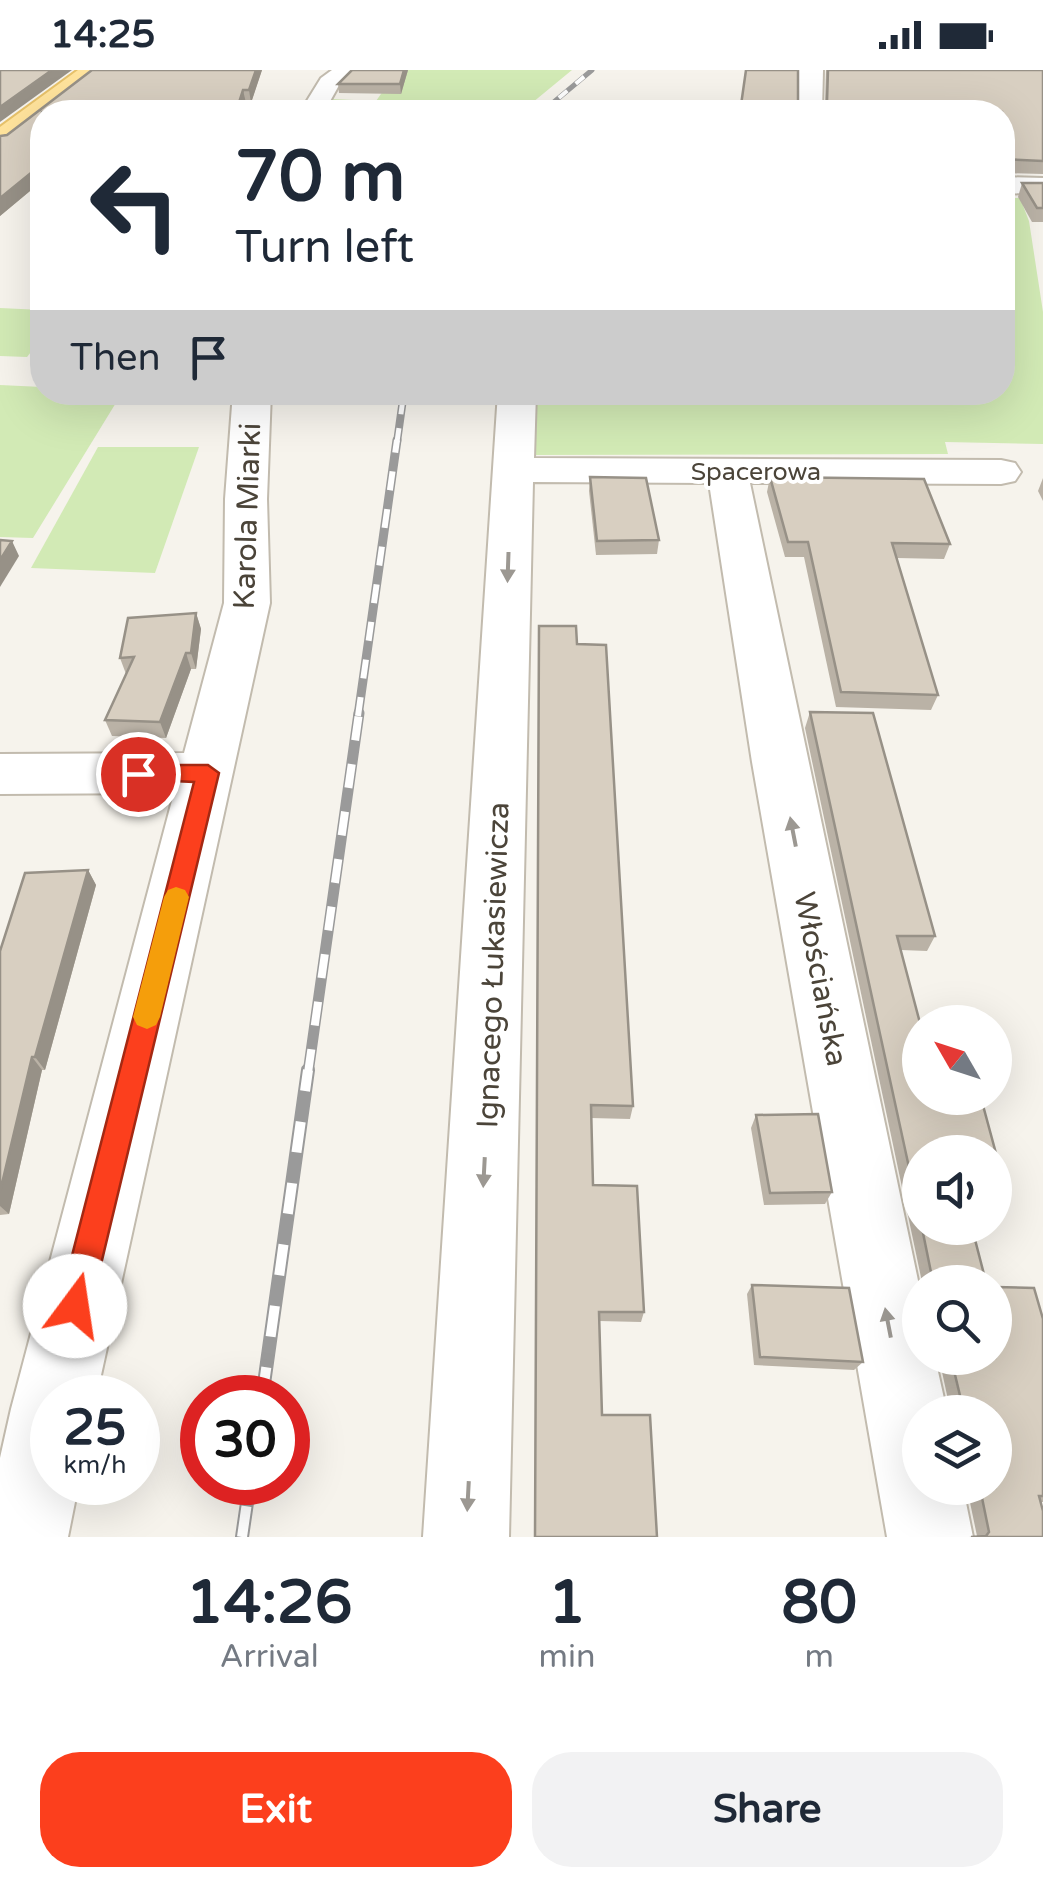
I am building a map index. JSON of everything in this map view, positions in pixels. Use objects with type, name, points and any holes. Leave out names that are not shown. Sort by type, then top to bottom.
[{"type":"main road","points":[[58,100],[92,70]]},
{"type":"main road","points":[[0,139],[30,123]]},
{"type":"street","points":[[319,100],[329,83],[347,70]]},
{"type":"street","points":[[810,100],[811,70]]},
{"type":"street","points":[[1015,185],[1043,186]]},
{"type":"street","name":"Karola Miarki","points":[[61,1375],[248,603],[246,499],[251,405]]},
{"type":"street","name":"Ignacego Łukasiewicza","points":[[466,1537],[494,985],[517,405]]},
{"type":"street","name":"Spacerowa","points":[[512,470],[1000,472]]},
{"type":"street","name":"Włościańska","points":[[727,470],[779,762],[930,1537]]},
{"type":"street","points":[[0,774],[208,773]]},
{"type":"street","points":[[25,1537],[32,1505]]},
{"type":"green space","points":[[398,70],[572,70],[536,100],[377,100]]},
{"type":"green space","points":[[1015,198],[1020,198],[1029,221],[1043,312],[1043,444],[945,442],[948,454],[530,455],[532,405],[1015,405]]},
{"type":"green space","points":[[0,308],[30,309],[30,353],[27,357],[0,356]]},
{"type":"green space","points":[[0,385],[30,386],[30,405],[115,405],[33,538],[0,537]]},
{"type":"green space","points":[[98,447],[199,447],[155,573],[31,568]]},
{"type":"building","points":[[0,70],[52,70],[0,107]]},
{"type":"building","points":[[92,70],[256,70],[249,90],[243,90],[240,100],[53,100]]},
{"type":"building","points":[[352,70],[404,70],[400,84],[338,84]]},
{"type":"building","points":[[746,70],[798,70],[798,100],[742,100]]},
{"type":"building","points":[[828,70],[1043,70],[1043,161],[1015,160],[1015,100],[827,100]]},
{"type":"building","points":[[30,117],[30,174],[0,198],[0,136]]},
{"type":"building","points":[[1022,183],[1043,183],[1043,208],[1037,208]]},
{"type":"building","points":[[590,477],[646,478],[659,540],[597,541]]},
{"type":"building","points":[[770,477],[924,479],[950,544],[892,543],[938,695],[841,692],[808,542],[788,542]]},
{"type":"building","points":[[0,540],[12,541],[0,560]]},
{"type":"building","points":[[196,613],[191,653],[186,653],[160,722],[105,720],[134,657],[120,658],[128,618]]},
{"type":"building","points":[[539,626],[576,626],[577,644],[606,645],[633,1106],[591,1105],[593,1185],[637,1186],[644,1312],[599,1312],[602,1415],[650,1415],[657,1537],[535,1537]]},
{"type":"building","points":[[810,712],[873,713],[935,936],[897,936],[915,1005],[902,1005],[902,1115],[986,1115],[991,1135],[902,1135]]},
{"type":"building","points":[[88,870],[32,1057],[0,1192],[0,951],[25,873]]},
{"type":"building","points":[[818,1114],[832,1192],[770,1193],[756,1115]]},
{"type":"building","points":[[925,1245],[976,1245],[982,1265],[930,1265]]},
{"type":"building","points":[[752,1285],[849,1288],[863,1362],[760,1357]]},
{"type":"building","points":[[1012,1287],[1034,1288],[1043,1319],[1043,1496],[1039,1496],[1043,1537],[971,1537],[986,1536],[989,1532],[983,1505],[1012,1505],[1012,1395],[960,1395],[955,1375],[1012,1375]]},
{"type":"railway","points":[[556,100],[592,70]]},
{"type":"railway","points":[[397,442],[402,405]]},
{"type":"railway","points":[[358,716],[397,440]]},
{"type":"railway","points":[[308,1073],[359,713]]},
{"type":"railway","points":[[265,1375],[308,1070]]},
{"type":"railway","points":[[242,1537],[247,1505]]},
{"type":"slow traffic","points":[[147,1017],[176,897]]},
{"type":"route","points":[[75,1306],[208,773],[138,774]]}]
